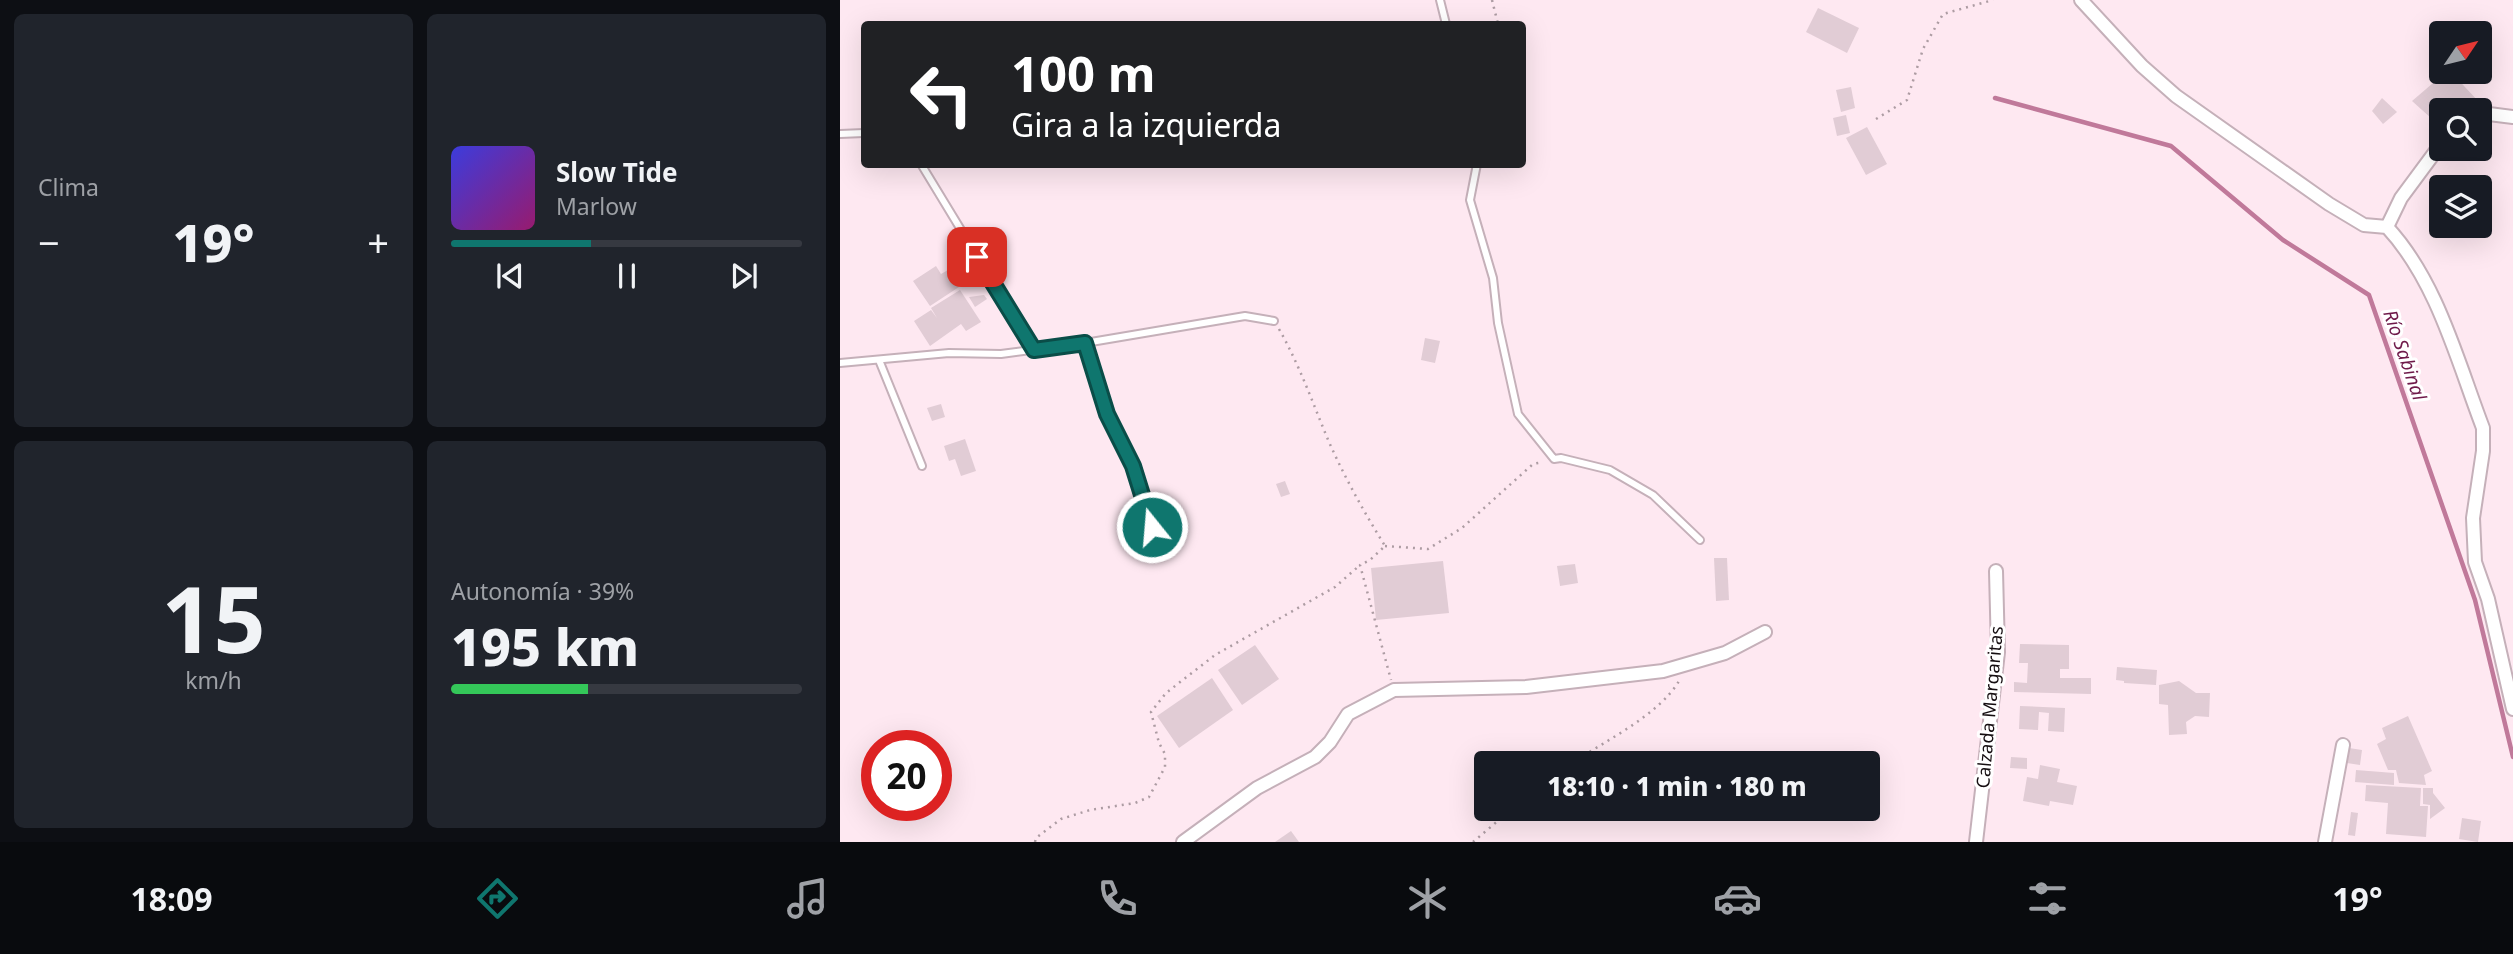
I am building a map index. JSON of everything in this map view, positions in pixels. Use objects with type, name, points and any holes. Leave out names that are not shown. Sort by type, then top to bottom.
[{"type":"street","points":[[2081,0],[2142,66],[2176,96],[2329,204],[2364,225],[2387,227],[2405,247],[2427,285],[2483,428],[2482,460],[2473,518],[2475,562],[2488,599],[2513,709]]},
{"type":"street","points":[[2492,114],[2513,117]]},
{"type":"street","points":[[2387,227],[2401,198],[2429,160]]},
{"type":"street","name":"Calzada Margaritas","points":[[1976,842],[1998,652],[1996,571]]},
{"type":"street","points":[[1183,842],[1256,788],[1315,757],[1330,742],[1348,714],[1394,690],[1526,687],[1663,671],[1725,653],[1765,632]]},
{"type":"street","points":[[2325,842],[2343,745]]},
{"type":"lane","points":[[1440,0],[1445,21]]},
{"type":"lane","points":[[840,134],[861,133]]},
{"type":"lane","points":[[923,168],[1034,350]]},
{"type":"lane","points":[[1476,168],[1470,200],[1493,278],[1498,323],[1518,414],[1554,460],[1561,458],[1610,470],[1653,495],[1700,540]]},
{"type":"lane","points":[[840,363],[949,353],[1001,354],[1245,316],[1274,321]]},
{"type":"lane","points":[[1085,343],[1107,414],[1133,466],[1152,527]]},
{"type":"lane","points":[[879,360],[922,466]]},
{"type":"path","points":[[1492,0],[1497,21]]},
{"type":"path","points":[[1876,119],[1907,100],[1923,49],[1943,13],[1993,0]]},
{"type":"path","points":[[1274,321],[1297,360],[1329,442],[1360,506],[1385,546]]},
{"type":"path","points":[[1035,842],[1036,838],[1062,819],[1090,810],[1135,803],[1149,797],[1165,767],[1165,754],[1159,743],[1151,712],[1166,693],[1215,655],[1335,587],[1385,546],[1428,548],[1462,528],[1532,464],[1554,460]]},
{"type":"path","points":[[1360,565],[1394,690]]},
{"type":"path","points":[[1590,751],[1658,706],[1672,692],[1690,663]]},
{"type":"path","points":[[1473,842],[1498,821]]},
{"type":"building","points":[[1818,8],[1859,28],[1847,53],[1806,32]]},
{"type":"building","points":[[2432,84],[2462,84],[2475,98],[2429,98],[2429,116],[2412,101]]},
{"type":"building","points":[[1851,87],[1855,108],[1841,112],[1836,90]]},
{"type":"building","points":[[2382,98],[2397,112],[2383,124],[2372,111]]},
{"type":"building","points":[[1846,115],[1850,133],[1837,136],[1833,118]]},
{"type":"building","points":[[1867,127],[1887,164],[1866,175],[1846,138]]},
{"type":"building","points":[[936,266],[941,274],[948,270],[959,287],[930,306],[913,281]]},
{"type":"building","points":[[960,290],[981,322],[966,331],[961,324],[930,346],[914,321],[931,310],[937,318],[931,308]]},
{"type":"building","points":[[984,295],[987,299],[975,307],[969,297]]},
{"type":"building","points":[[1425,338],[1440,341],[1435,363],[1421,360]]},
{"type":"building","points":[[941,404],[945,417],[932,421],[927,408]]},
{"type":"building","points":[[965,439],[976,471],[961,476],[955,459],[949,461],[944,446]]},
{"type":"building","points":[[1285,481],[1290,494],[1281,497],[1276,484]]},
{"type":"building","points":[[1714,558],[1727,558],[1729,600],[1716,601]]},
{"type":"building","points":[[1443,561],[1449,613],[1376,620],[1371,568]]},
{"type":"building","points":[[1575,564],[1578,583],[1560,586],[1557,566]]},
{"type":"building","points":[[2020,644],[2069,645],[2069,669],[2060,669],[2060,678],[2091,678],[2091,694],[2014,692],[2014,682],[2027,683],[2028,663],[2019,663]]},
{"type":"building","points":[[1255,645],[1279,679],[1242,705],[1218,670]]},
{"type":"building","points":[[2117,667],[2157,670],[2156,685],[2116,680]]},
{"type":"building","points":[[1212,678],[1233,710],[1179,748],[1157,716]]},
{"type":"building","points":[[2179,681],[2196,693],[2210,693],[2209,717],[2195,716],[2186,722],[2187,734],[2169,735],[2168,705],[2159,704],[2159,685]]},
{"type":"building","points":[[2020,706],[2065,708],[2064,732],[2048,731],[2049,713],[2039,712],[2038,730],[2019,729]]},
{"type":"building","points":[[2408,716],[2432,771],[2424,775],[2426,785],[2399,783],[2396,770],[2388,770],[2377,744],[2386,739],[2382,728]]},
{"type":"building","points":[[2349,748],[2362,750],[2360,765],[2347,763]]},
{"type":"building","points":[[2011,757],[2027,758],[2027,769],[2010,768]]},
{"type":"building","points":[[2040,765],[2060,769],[2057,782],[2077,786],[2073,805],[2050,801],[2049,806],[2023,801],[2027,777],[2038,779]]},
{"type":"building","points":[[2356,770],[2394,773],[2394,785],[2355,782]]},
{"type":"building","points":[[2366,785],[2421,788],[2420,806],[2428,806],[2426,837],[2386,834],[2388,803],[2365,801]]},
{"type":"building","points":[[2423,788],[2433,788],[2433,793],[2445,808],[2430,819],[2430,805],[2423,804]]},
{"type":"building","points":[[2351,812],[2358,813],[2355,836],[2348,835]]},
{"type":"building","points":[[2462,818],[2481,821],[2478,842],[2459,839]]},
{"type":"building","points":[[1291,831],[1299,842],[1275,842]]},
{"type":"waterway","name":"Río Sabinal","points":[[1995,98],[2171,146],[2283,240],[2369,295],[2475,600],[2513,757]]},
{"type":"route","points":[[977,257],[1034,350],[1085,343],[1107,414],[1133,466],[1152,527]]}]
